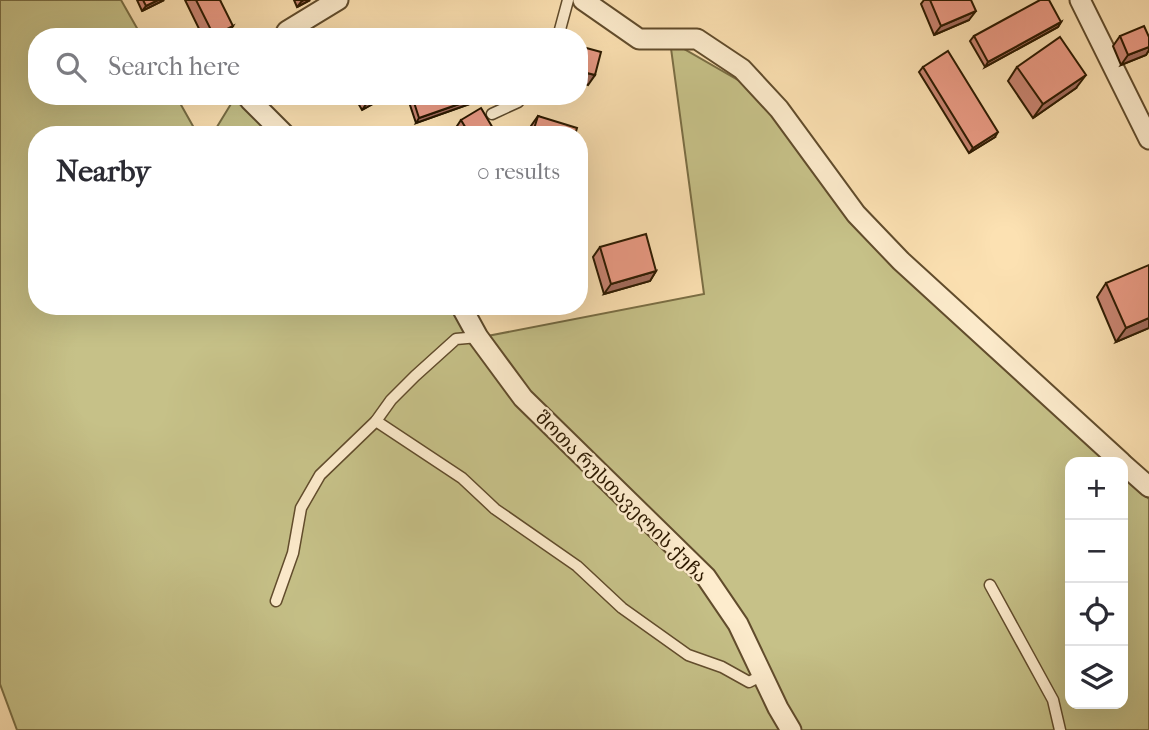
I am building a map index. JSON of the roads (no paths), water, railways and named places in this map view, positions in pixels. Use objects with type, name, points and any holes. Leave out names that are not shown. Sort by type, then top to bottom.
[{"type":"street","points":[[293,28],[338,0]]},
{"type":"street","points":[[583,0],[639,39],[698,39],[742,69],[779,109],[856,214],[901,261],[1115,457]]},
{"type":"street","points":[[1080,0],[1149,139]]},
{"type":"street","points":[[255,105],[276,126]]},
{"type":"street","name":"შოთა რუსთაველის ქუჩა","points":[[466,315],[478,337],[523,398],[706,577],[738,624],[791,730]]},
{"type":"street","points":[[1128,468],[1149,487]]},
{"type":"lane","points":[[560,28],[568,0]]},
{"type":"lane","points":[[492,114],[512,105]]},
{"type":"lane","points":[[276,601],[293,553],[302,508],[320,475],[376,421],[399,392],[456,339],[478,337]]},
{"type":"lane","points":[[376,421],[462,478],[495,509],[577,566],[622,608],[688,655],[722,667],[749,682],[763,675]]},
{"type":"lane","points":[[990,585],[1053,700],[1060,730]]}]
